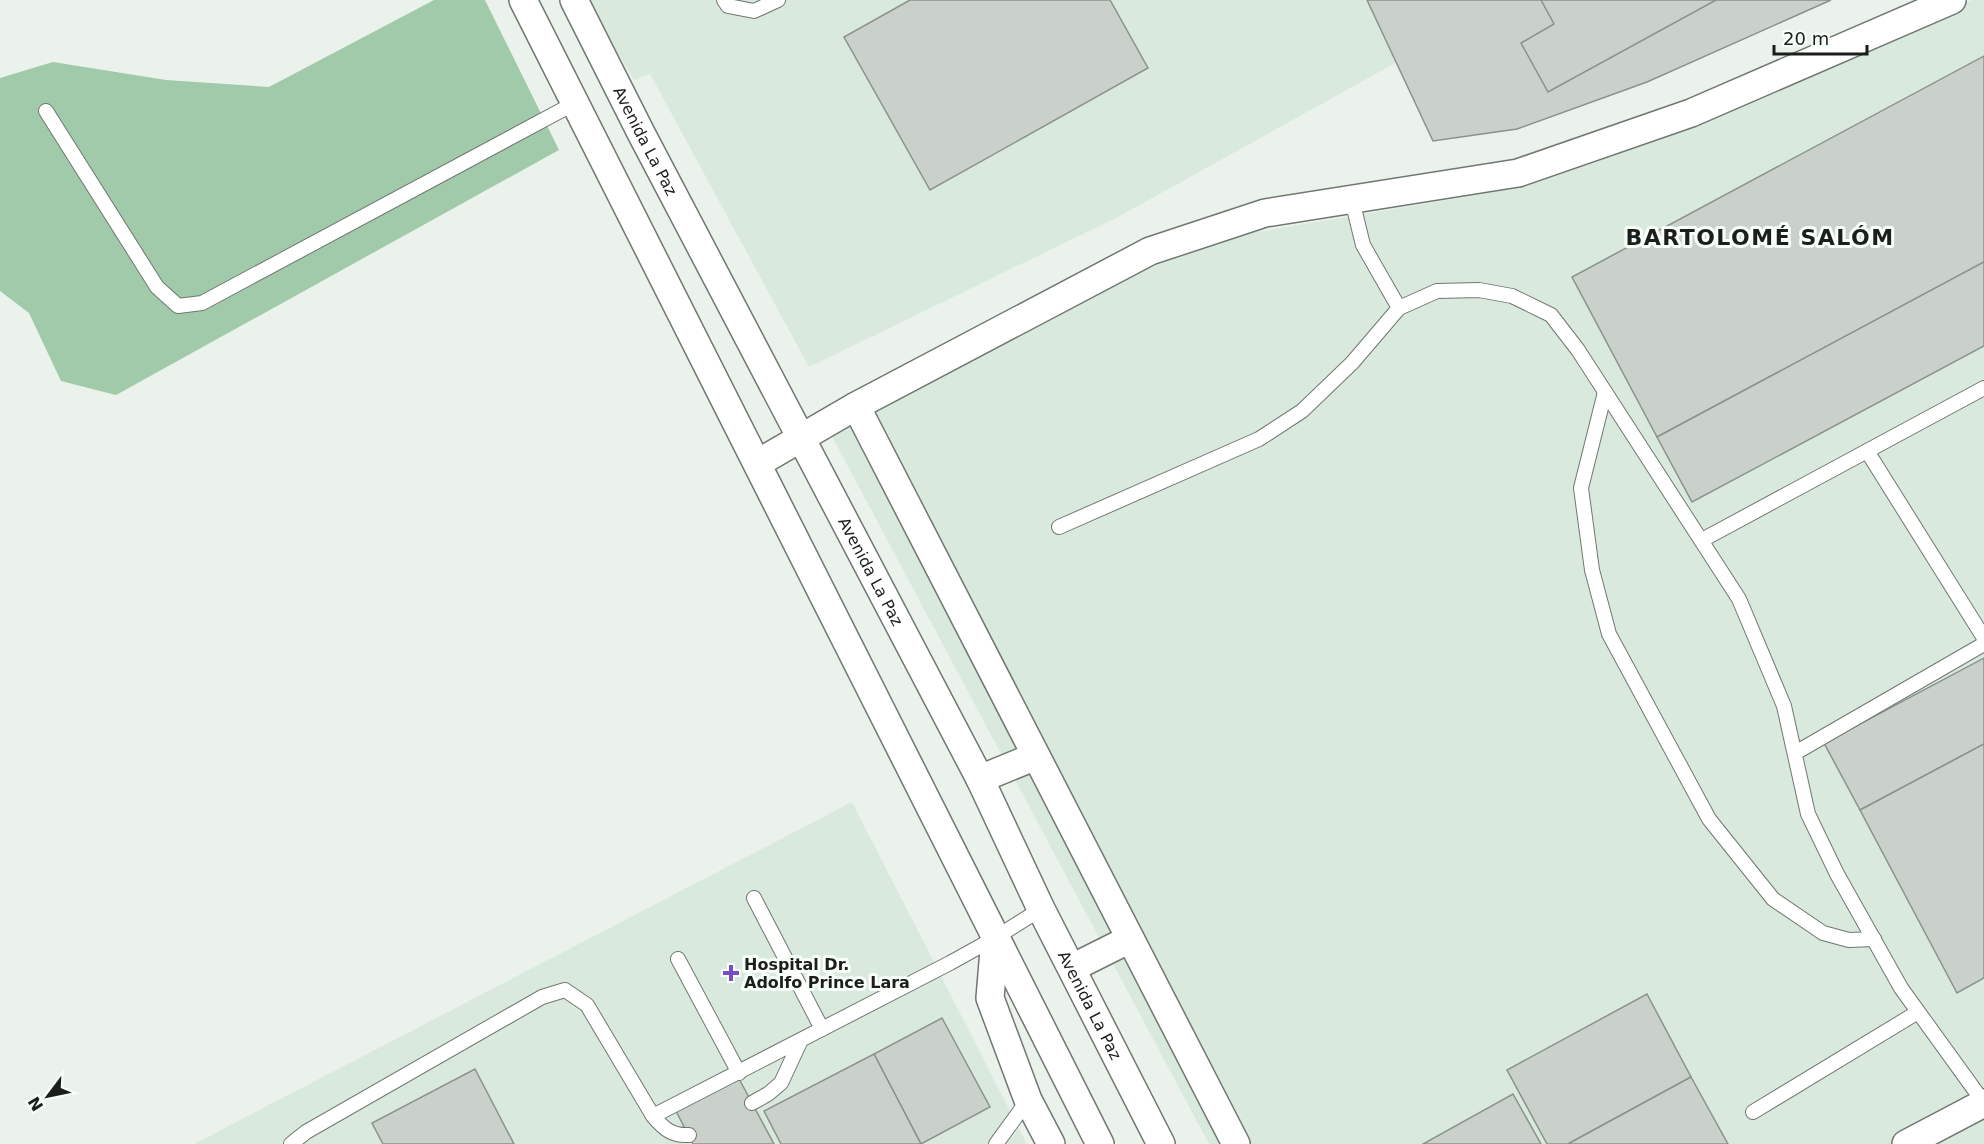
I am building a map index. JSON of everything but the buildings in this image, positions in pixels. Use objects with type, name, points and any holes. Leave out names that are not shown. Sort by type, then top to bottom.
[{"type":"street","points":[[523,0],[1100,1144]]},
{"type":"street","name":"Avenida La Paz","points":[[574,0],[652,154],[980,779],[1041,909],[1161,1144]]},
{"type":"street","points":[[758,463],[856,406],[1150,251],[1265,213],[1518,173],[1691,113],[1952,0]]},
{"type":"street","points":[[856,406],[1236,1144]]},
{"type":"street","points":[[980,779],[1036,756]]},
{"type":"street","points":[[995,938],[990,998],[1028,1100],[1051,1144]]},
{"type":"street","points":[[1071,968],[1130,939]]},
{"type":"street","points":[[1906,1144],[1984,1103]]},
{"type":"lane","points":[[724,0],[728,6],[754,11],[778,0]]},
{"type":"lane","points":[[46,111],[157,287],[178,306],[202,303],[575,103]]},
{"type":"lane","points":[[1352,200],[1364,245],[1399,308]]},
{"type":"lane","points":[[1059,527],[1259,439],[1302,411],[1352,363],[1399,308],[1437,291],[1479,290],[1512,296],[1551,315],[1578,350],[1739,599],[1784,706],[1808,814],[1837,874],[1901,988],[1984,1103]]},
{"type":"lane","points":[[1702,540],[1984,388]]},
{"type":"lane","points":[[1605,392],[1581,488],[1592,570],[1609,634],[1709,819],[1773,899],[1823,933],[1850,940],[1874,939]]},
{"type":"lane","points":[[1867,451],[1984,638]]},
{"type":"lane","points":[[1794,753],[1984,644]]},
{"type":"lane","points":[[754,898],[822,1029]]},
{"type":"lane","points":[[653,1116],[995,938],[1041,909]]},
{"type":"lane","points":[[678,959],[739,1073]]},
{"type":"lane","points":[[291,1144],[306,1132],[542,997],[564,990],[587,1005],[653,1116],[663,1128],[676,1136],[689,1135]]},
{"type":"lane","points":[[1753,1112],[1918,1012]]},
{"type":"lane","points":[[752,1102],[768,1094],[781,1083],[801,1040]]},
{"type":"lane","points":[[996,1144],[1028,1100]]},
{"type":"shaded area","points":[[586,0],[1367,0],[1397,62],[1116,218],[809,367],[650,74],[634,80]]},
{"type":"shaded area","points":[[1972,0],[1984,0],[1984,1144],[1209,1144],[827,427],[1077,294],[1245,234],[1506,190],[1692,119]]},
{"type":"shaded area","name":"Hospital Dr. Adolfo Prince Lara","points":[[852,802],[1027,1144],[194,1144]]},
{"type":"green space","points":[[434,0],[485,0],[559,150],[116,395],[61,381],[29,313],[0,291],[0,78],[53,62],[166,80],[269,87]]},
{"type":"place","name":"Hospital Dr. Adolfo Prince Lara","points":[[731,973]]},
{"type":"district","name":"BARTOLOMÉ SALÓM","points":[[1760,237]]}]
